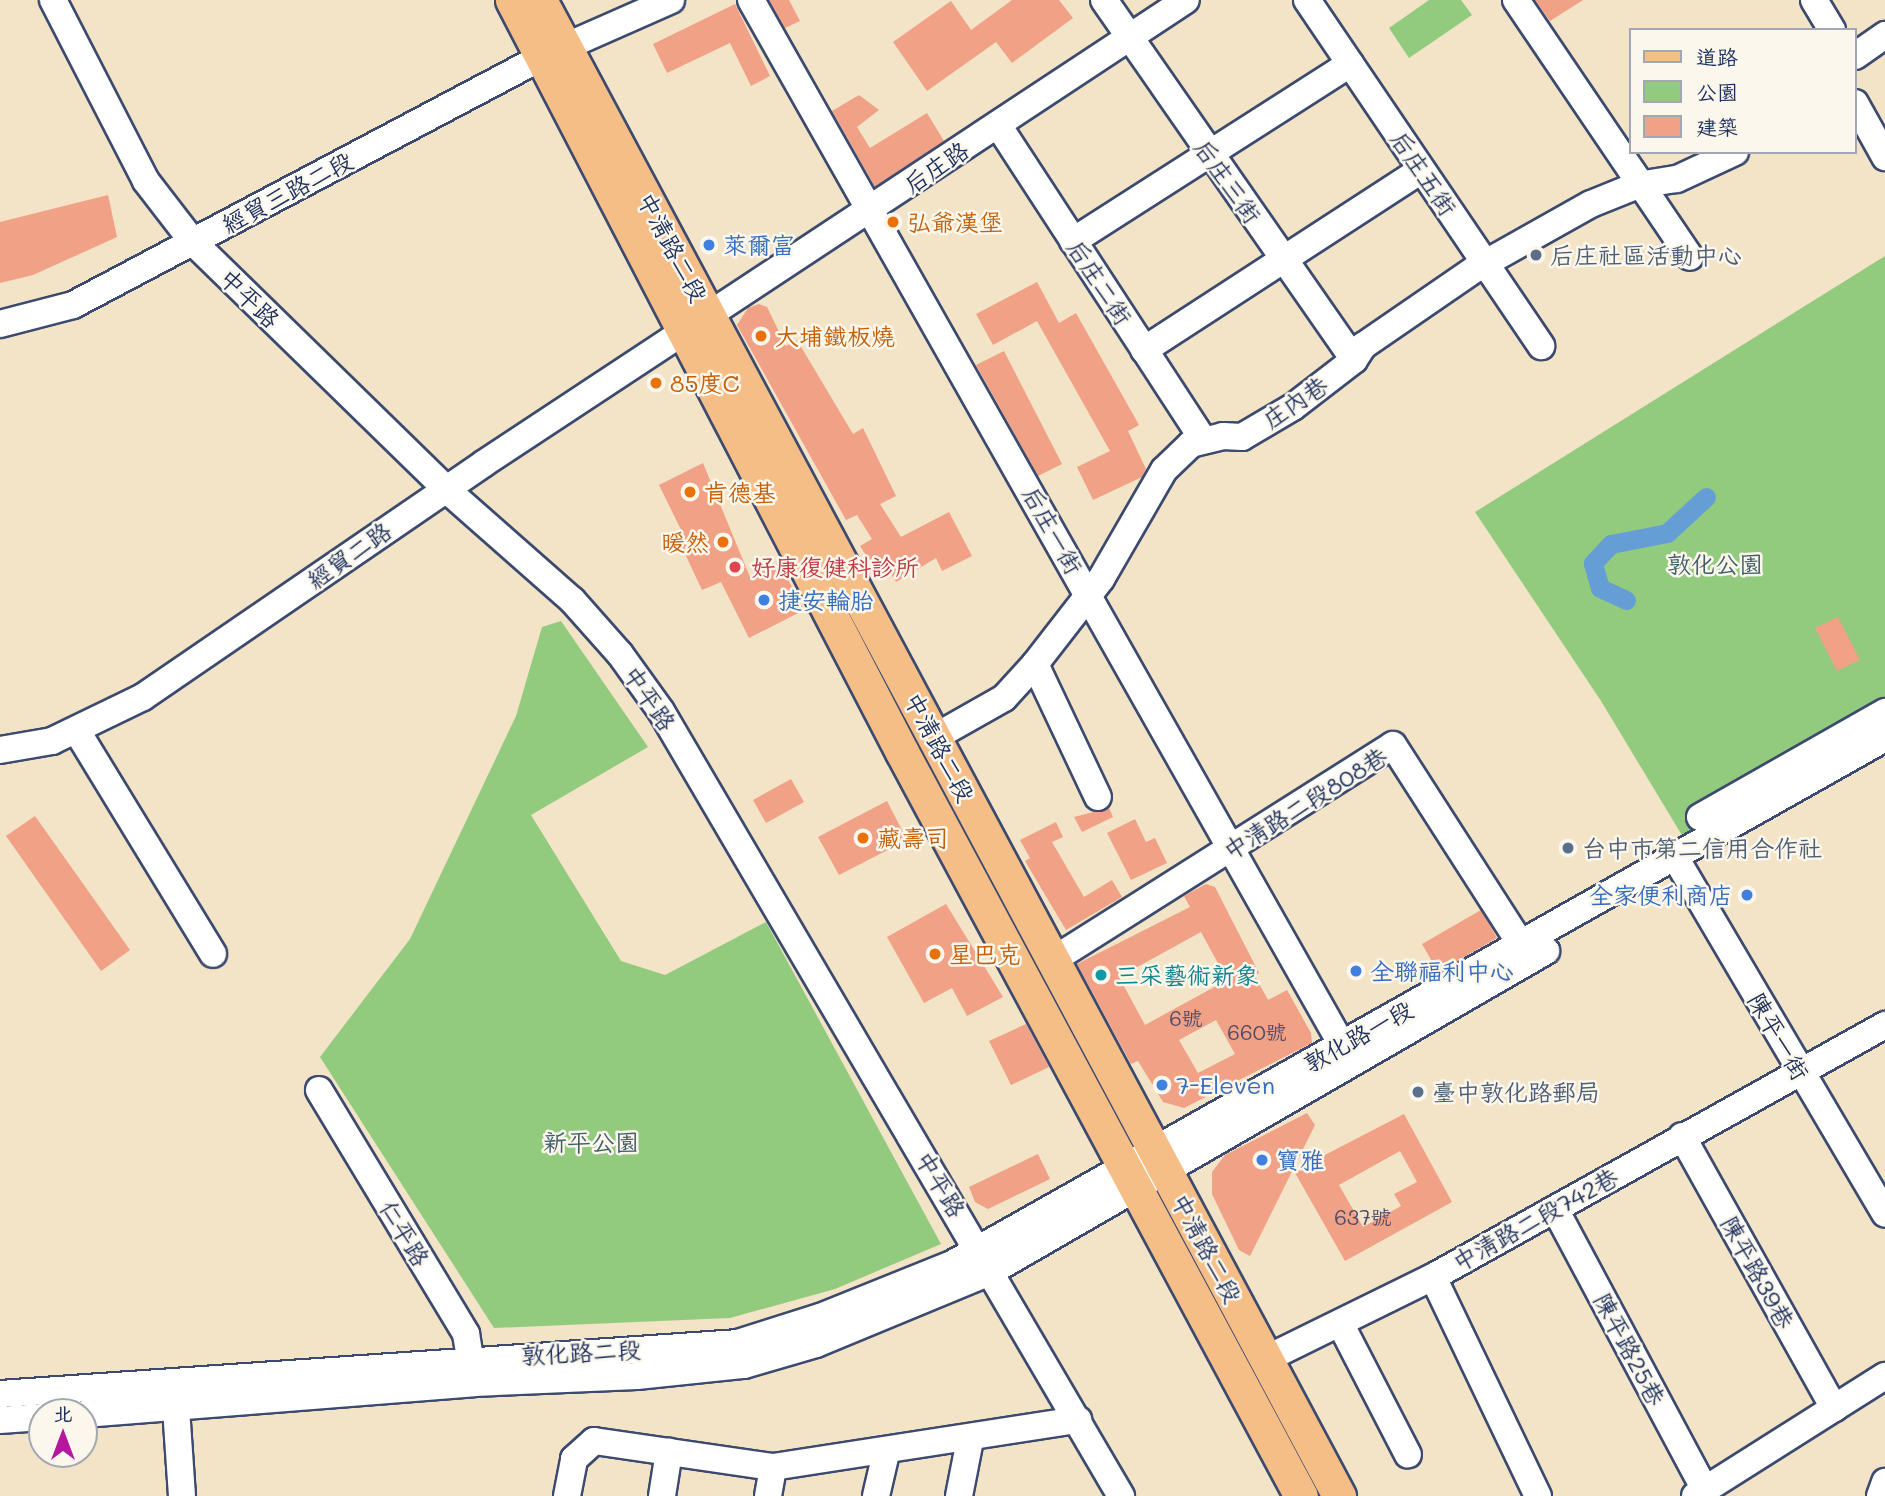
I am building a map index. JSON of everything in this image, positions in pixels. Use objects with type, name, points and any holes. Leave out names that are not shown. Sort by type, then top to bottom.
[{"type":"main road","name":"中清路二段","points":[[512,0],[555,52]]},
{"type":"main road","name":"中清路二段","points":[[540,0],[555,52],[697,323],[1129,1178],[1301,1496]]},
{"type":"main road","name":"中清路二段","points":[[697,323],[935,737],[1339,1496]]},
{"type":"street","name":"中平路","points":[[53,0],[146,181],[192,242],[446,489],[572,600],[620,654],[661,711],[986,1259],[1121,1496]]},
{"type":"street","name":"經貿三路二段","points":[[0,324],[73,305],[555,52],[671,0]]},
{"type":"street","name":"后庄一街","points":[[751,0],[1347,1054]]},
{"type":"street","name":"后庄三街","points":[[1104,0],[1208,154],[1354,360]]},
{"type":"street","name":"后庄路","points":[[697,323],[872,210],[1186,0]]},
{"type":"street","name":"后庄五街","points":[[1307,0],[1541,346]]},
{"type":"street","points":[[1516,0],[1690,257]]},
{"type":"street","points":[[1814,0],[1831,28]]},
{"type":"street","points":[[1857,55],[1885,35]]},
{"type":"street","points":[[1073,241],[1350,64]]},
{"type":"street","points":[[1857,107],[1885,157]]},
{"type":"street","name":"后庄二街","points":[[998,125],[1203,439]]},
{"type":"street","name":"庄內巷","points":[[1203,439],[1242,437],[1293,407],[1354,360],[1363,346],[1486,264],[1591,204],[1641,184],[1677,179],[1731,154]]},
{"type":"street","points":[[1144,350],[1284,262],[1421,170]]},
{"type":"street","name":"經貿二路","points":[[0,750],[52,741],[143,697],[446,489],[697,323]]},
{"type":"street","points":[[935,737],[1004,698],[1035,664],[1089,596],[1164,470],[1191,444],[1203,439]]},
{"type":"street","points":[[1035,664],[1098,797]]},
{"type":"street","points":[[1700,817],[1885,712]]},
{"type":"street","points":[[77,731],[213,954]]},
{"type":"street","name":"敦化路一段","points":[[1129,1178],[1680,864],[1885,738]]},
{"type":"street","name":"中清路二段808巷","points":[[1054,960],[1393,745],[1521,944]]},
{"type":"street","name":"敦化路一段","points":[[1347,1054],[1521,944],[1885,758]]},
{"type":"street","name":"陳平一街","points":[[1680,864],[1798,1070],[1885,1214]]},
{"type":"street","name":"中清路二段742巷","points":[[1266,1359],[1433,1277],[1798,1070],[1885,1026]]},
{"type":"street","name":"仁平路","points":[[319,1090],[466,1334],[473,1371]]},
{"type":"street","name":"陳平路39巷","points":[[1682,1136],[1834,1408]]},
{"type":"street","name":"敦化路二段","points":[[98,1413],[176,1408],[473,1371],[738,1343],[986,1259],[1129,1178]]},
{"type":"street","name":"陳平路25巷","points":[[1555,1209],[1700,1493]]},
{"type":"street","points":[[1433,1277],[1538,1496]]},
{"type":"street","points":[[1340,1323],[1408,1455]]},
{"type":"street","name":"敦化路二段","points":[[0,1394],[473,1371]]},
{"type":"street","points":[[1700,1493],[1885,1376]]},
{"type":"street","points":[[176,1408],[181,1496]]},
{"type":"street","points":[[0,1420],[28,1418]]},
{"type":"street","points":[[567,1496],[574,1459],[594,1441],[773,1467],[886,1453],[1078,1420]]},
{"type":"street","points":[[959,1496],[970,1440]]},
{"type":"street","points":[[662,1496],[669,1452]]},
{"type":"street","points":[[876,1496],[886,1453]]},
{"type":"street","points":[[768,1496],[773,1467]]},
{"type":"street","points":[[1880,1496],[1885,1482]]},
{"type":"green space","points":[[1429,0],[1461,0],[1472,15],[1409,58],[1389,28]]},
{"type":"green space","name":"敦化公園","points":[[1885,256],[1885,719],[1683,837],[1601,701],[1475,512]]},
{"type":"green space","name":"新平公園","points":[[561,621],[648,747],[531,815],[621,961],[665,975],[766,922],[941,1244],[835,1289],[730,1318],[494,1328],[320,1057],[410,939],[516,716],[542,627]]},
{"type":"building","points":[[769,0],[789,0],[800,21],[785,28]]},
{"type":"building","points":[[1012,0],[1059,0],[1073,18],[1012,63],[996,42],[927,91],[893,42],[951,1],[971,30]]},
{"type":"building","points":[[1535,0],[1583,0],[1550,21]]},
{"type":"building","points":[[735,4],[770,76],[751,86],[730,43],[667,73],[653,44]]},
{"type":"building","points":[[859,95],[879,110],[857,127],[870,148],[927,113],[944,141],[875,187],[832,111]]},
{"type":"building","points":[[108,195],[117,237],[33,275],[0,283],[0,222]]},
{"type":"building","points":[[1037,282],[1059,323],[1076,313],[1139,425],[1128,431],[1146,469],[1142,477],[1093,500],[1077,467],[1110,451],[1037,321],[993,345],[976,314]]},
{"type":"building","points":[[759,304],[767,307],[786,346],[797,340],[853,434],[863,428],[896,496],[880,504],[901,537],[949,512],[972,556],[942,571],[936,558],[896,582],[888,569],[879,575],[860,546],[872,539],[857,515],[846,520],[737,325],[748,308]]},
{"type":"building","points":[[1004,351],[1062,464],[1038,476],[976,365]]},
{"type":"building","points":[[703,463],[750,577],[779,562],[804,610],[749,638],[721,582],[702,590],[679,541],[685,538],[659,485]]},
{"type":"building","points":[[1838,617],[1860,660],[1837,671],[1815,628]]},
{"type":"building","points":[[791,779],[804,802],[766,823],[753,800]]},
{"type":"building","name":"藏壽司","points":[[887,801],[907,840],[839,875],[818,837]]},
{"type":"building","points":[[1109,808],[1113,817],[1082,832],[1074,817]]},
{"type":"building","points":[[35,816],[130,950],[101,971],[6,836]]},
{"type":"building","points":[[1135,819],[1146,842],[1155,838],[1167,863],[1131,880],[1107,833]]},
{"type":"building","points":[[1056,822],[1063,837],[1052,842],[1084,897],[1112,880],[1122,897],[1066,930],[1025,861],[1030,858],[1020,840]]},
{"type":"building","points":[[1206,884],[1215,887],[1259,973],[1255,976],[1268,1000],[1287,990],[1311,1033],[1312,1043],[1184,1108],[1163,1102],[1138,1061],[1131,1064],[1077,964],[1190,907],[1184,896]],"holes":[[[1201,932],[1227,980],[1145,1025],[1119,977]],[[1216,1020],[1235,1054],[1198,1073],[1179,1040]]]},
{"type":"building","name":"星巴克","points":[[946,904],[1003,997],[967,1016],[952,988],[924,1003],[887,937]]},
{"type":"building","points":[[1481,910],[1497,938],[1438,972],[1422,944]]},
{"type":"building","points":[[1026,1024],[1049,1067],[1011,1085],[989,1041]]},
{"type":"building","points":[[1307,1113],[1315,1125],[1250,1256],[1239,1250],[1212,1194],[1212,1172],[1225,1155]]},
{"type":"building","points":[[1404,1114],[1452,1202],[1345,1261],[1294,1171]],"holes":[[[1400,1151],[1417,1182],[1394,1194],[1401,1206],[1363,1227],[1339,1185]]]},
{"type":"building","points":[[1038,1154],[1050,1179],[988,1209],[975,1202],[969,1187]]},
{"type":"waterway","points":[[1626,600],[1600,588],[1593,563],[1611,544],[1667,533],[1706,497]]},
{"type":"place","name":"弘爺漢堡","points":[[893,222]]},
{"type":"place","name":"萊爾富","points":[[709,245]]},
{"type":"place","name":"后庄社區活動中心","points":[[1536,255]]},
{"type":"place","name":"大埔鐵板燒","points":[[761,336]]},
{"type":"place","name":"85度C","points":[[656,383]]},
{"type":"place","name":"肯德基","points":[[690,492]]},
{"type":"place","name":"暖然","points":[[723,542]]},
{"type":"place","name":"好康復健科診所","points":[[735,567]]},
{"type":"place","name":"捷安輪胎","points":[[764,600]]},
{"type":"place","name":"藏壽司","points":[[863,838]]},
{"type":"place","name":"台中市第二信用合作社","points":[[1568,848]]},
{"type":"place","name":"全家便利商店","points":[[1747,895]]},
{"type":"place","name":"星巴克","points":[[935,954]]},
{"type":"place","name":"全聯福利中心","points":[[1356,971]]},
{"type":"place","name":"三采藝術新象","points":[[1101,975]]},
{"type":"place","name":"7-Eleven","points":[[1162,1085]]},
{"type":"place","name":"臺中敦化路郵局","points":[[1418,1092]]},
{"type":"place","name":"寶雅","points":[[1262,1160]]}]
